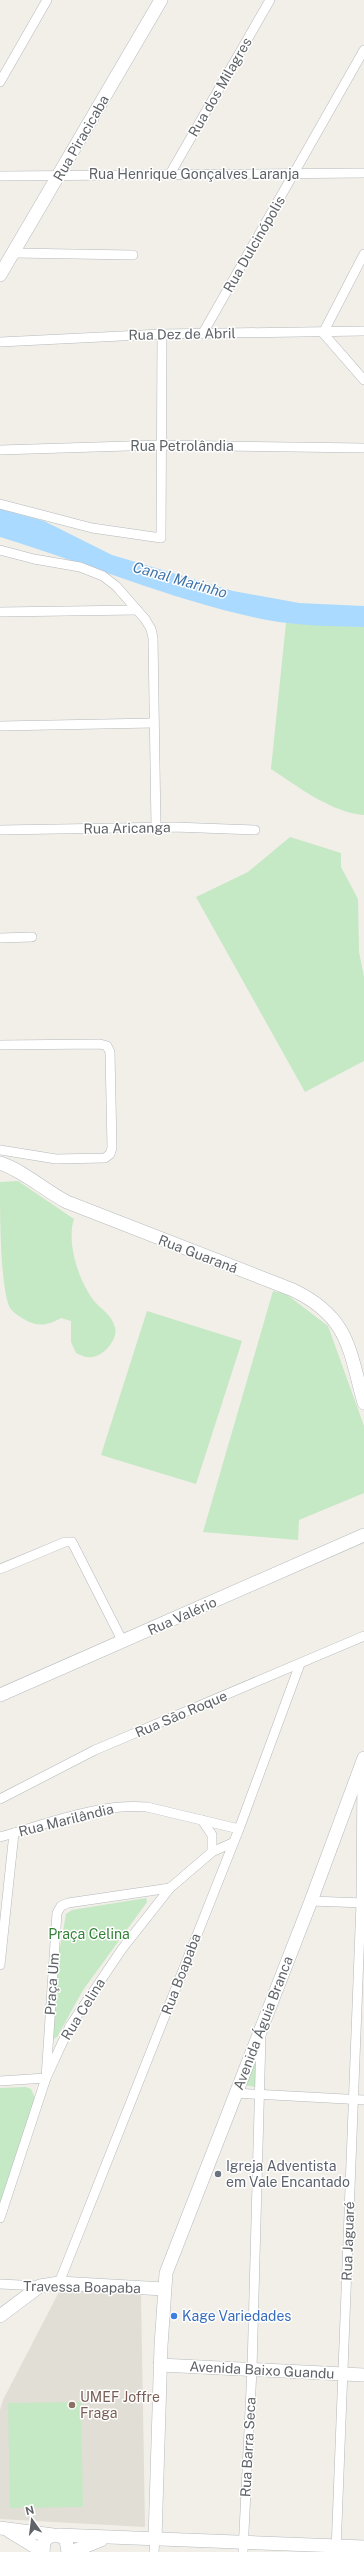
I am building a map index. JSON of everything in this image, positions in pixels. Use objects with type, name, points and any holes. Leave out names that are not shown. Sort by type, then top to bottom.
[{"type":"street","points":[[0,82],[47,0]]},
{"type":"street","name":"Rua Piracicaba","points":[[0,275],[61,175],[161,0]]},
{"type":"street","name":"Rua dos Milagres","points":[[170,174],[270,0]]},
{"type":"street","name":"Rua Dulcinópolis","points":[[203,333],[364,50]]},
{"type":"street","name":"Rua Henrique Gonçalves Laranja","points":[[0,176],[364,173]]},
{"type":"street","points":[[14,253],[133,255]]},
{"type":"street","points":[[364,254],[323,333],[364,380]]},
{"type":"street","name":"Rua Dez de Abril","points":[[0,342],[162,334],[323,333],[364,331]]},
{"type":"street","points":[[0,504],[92,528],[161,538],[160,445],[162,334]]},
{"type":"street","name":"Rua Petrolândia","points":[[0,450],[160,445],[364,448]]},
{"type":"street","points":[[0,550],[96,573],[116,586],[149,623],[152,633],[156,827]]},
{"type":"street","points":[[0,612],[137,610]]},
{"type":"street","points":[[0,726],[154,723]]},
{"type":"street","name":"Rua Aricanga","points":[[0,830],[156,827],[255,830]]},
{"type":"street","points":[[0,938],[32,937]]},
{"type":"street","points":[[0,1046],[100,1044],[107,1046],[110,1052],[112,1148],[108,1156],[56,1159],[0,1150]]},
{"type":"street","name":"Rua Guaraná","points":[[0,1163],[15,1169],[46,1191],[67,1202],[306,1296],[339,1324],[358,1380],[364,1403]]},
{"type":"street","name":"Rua Guaraná","points":[[358,1380],[364,1394]]},
{"type":"street","name":"Rua Valério","points":[[0,1695],[364,1535]]},
{"type":"street","points":[[0,1569],[65,1542],[72,1542],[123,1642]]},
{"type":"street","name":"Rua São Roque","points":[[0,1799],[94,1750],[364,1636]]},
{"type":"street","name":"Rua Boapaba","points":[[59,2283],[238,1829],[300,1664]]},
{"type":"street","name":"Rua Jaguaré","points":[[336,2549],[362,1903],[363,1761]]},
{"type":"street","name":"Avenida Águia Branca","points":[[154,2546],[160,2365],[166,2273],[311,1901],[363,1761]]},
{"type":"street","name":"Rua Marilândia","points":[[0,1837],[118,1806],[147,1807],[238,1829]]},
{"type":"street","points":[[202,1820],[212,1835],[212,1852]]},
{"type":"street","points":[[0,1965],[14,1833]]},
{"type":"street","name":"Rua Celina","points":[[0,2218],[46,2078],[70,2026],[122,1949],[170,1888],[212,1852],[232,1843]]},
{"type":"street","name":"Praça Um","points":[[46,2078],[57,1913],[61,1906],[68,1902],[170,1888]]},
{"type":"street","points":[[311,1901],[362,1903]]},
{"type":"street","name":"Rua Barra Seca","points":[[243,2547],[252,2369],[261,2095],[261,2030]]},
{"type":"street","points":[[0,2081],[46,2078]]},
{"type":"street","points":[[235,2093],[364,2100]]},
{"type":"street","name":"Travessa Boapaba","points":[[0,2284],[40,2286],[59,2283],[164,2289]]},
{"type":"street","points":[[0,2316],[40,2286]]},
{"type":"street","name":"Avenida Baixo Guandu","points":[[160,2365],[364,2374]]},
{"type":"street","points":[[0,2528],[55,2535],[115,2538],[154,2546],[336,2549],[364,2548]]},
{"type":"street","points":[[0,2528],[12,2532],[42,2551],[44,2541],[55,2535]]},
{"type":"street","points":[[55,2535],[66,2540],[68,2552]]},
{"type":"street","points":[[71,2552],[92,2543],[115,2538]]},
{"type":"shaded area","name":"UMEF Joffre Fraga","points":[[60,2290],[141,2295],[145,2527],[0,2519],[0,2410],[3,2400]]},
{"type":"green space","points":[[286,623],[364,627],[364,815],[351,813],[327,804],[315,798],[271,769]]},
{"type":"green space","points":[[290,837],[341,853],[341,867],[358,899],[359,952],[364,977],[364,1061],[305,1092],[196,897],[248,872]]},
{"type":"green space","points":[[18,1181],[74,1219],[72,1228],[73,1250],[79,1273],[89,1294],[109,1316],[115,1328],[115,1336],[113,1340],[104,1352],[100,1354],[93,1357],[88,1357],[76,1353],[71,1342],[71,1321],[61,1318],[48,1324],[40,1325],[27,1321],[10,1308],[4,1284],[2,1267],[0,1182]]},
{"type":"green space","points":[[273,1291],[286,1294],[328,1326],[364,1426],[364,1493],[299,1520],[298,1540],[203,1532]]},
{"type":"green space","points":[[147,1311],[242,1341],[196,1484],[101,1455]]},
{"type":"green space","name":"Praça Celina","points":[[146,1898],[147,1902],[83,1990],[57,2037],[53,2039],[59,1954],[66,1914],[72,1910]]},
{"type":"green space","points":[[257,2052],[256,2087],[244,2085]]},
{"type":"green space","points":[[26,2087],[31,2089],[35,2098],[0,2209],[0,2088]]},
{"type":"green space","points":[[81,2402],[83,2507],[10,2508],[8,2403]]},
{"type":"water","name":"Canal Marinho","points":[[0,509],[44,521],[112,555],[233,591],[299,603],[364,606],[364,627],[303,625],[267,620],[166,593],[0,537]]},
{"type":"place","name":"Igreja Adventista em Vale Encantado","points":[[218,2174]]},
{"type":"place","name":"Kage Variedades","points":[[174,2316]]},
{"type":"place","name":"UMEF Joffre Fraga","points":[[72,2405]]}]
